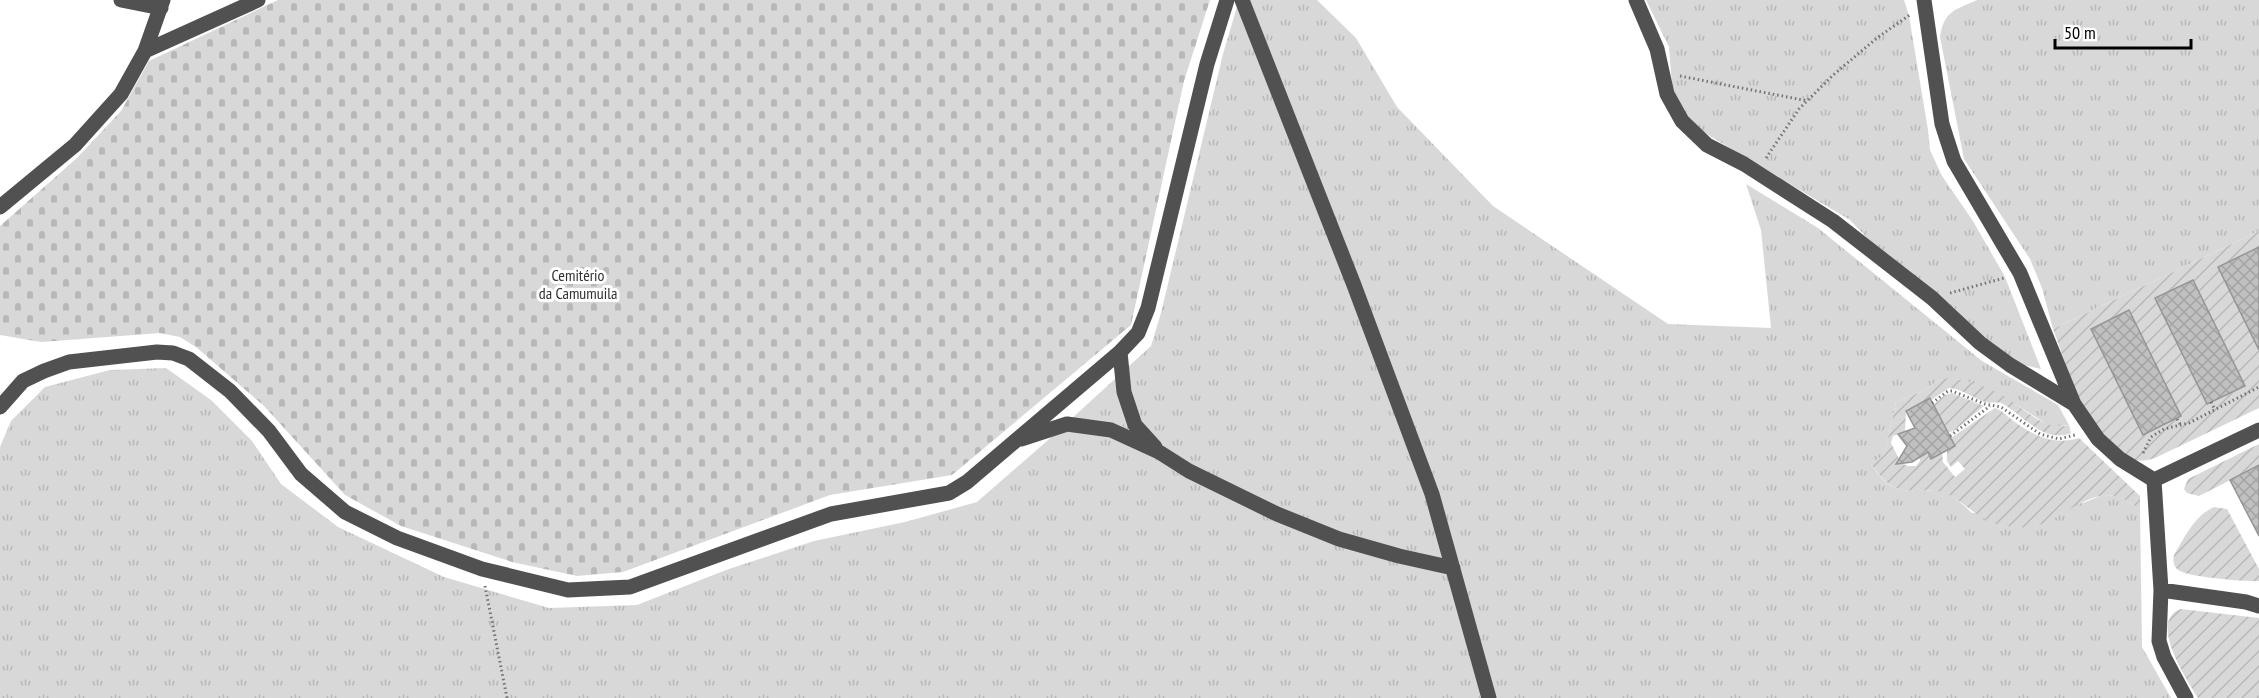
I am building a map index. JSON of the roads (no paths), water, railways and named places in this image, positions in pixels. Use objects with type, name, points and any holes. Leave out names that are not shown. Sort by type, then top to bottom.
[{"type":"street","points":[[0,207],[75,146],[121,94],[144,51],[162,4],[121,0]]},
{"type":"street","points":[[144,51],[258,0]]},
{"type":"street","points":[[0,407],[23,381],[69,362],[157,352],[189,359],[230,391],[269,431],[301,474],[345,512],[398,538],[482,569],[568,590],[630,588],[831,514],[949,493],[967,482],[1120,352],[1138,333],[1148,308],[1208,64],[1227,0]]},
{"type":"street","points":[[1242,0],[1354,285],[1428,483],[1488,698]]},
{"type":"street","points":[[1636,0],[1658,49],[1667,94],[1682,121],[1707,145],[1756,172],[1833,220],[1932,298],[1980,343],[2010,365],[2074,404]]},
{"type":"street","points":[[1926,1],[1942,124],[1954,162],[2020,273],[2074,404],[2098,439],[2120,459],[2154,480]]},
{"type":"street","points":[[1120,352],[1124,393],[1135,425],[1159,452]]},
{"type":"street","points":[[1016,440],[1067,424],[1112,430],[1159,452],[1188,471],[1298,523],[1339,539],[1453,568]]},
{"type":"street","points":[[2154,480],[2259,430]]},
{"type":"street","points":[[2154,480],[2160,590],[2159,641],[2164,657],[2186,698]]},
{"type":"street","points":[[2160,590],[2246,602],[2259,606]]},
{"type":"park label","name":"Cemitério da Camumuila","points":[[578,284]]}]
